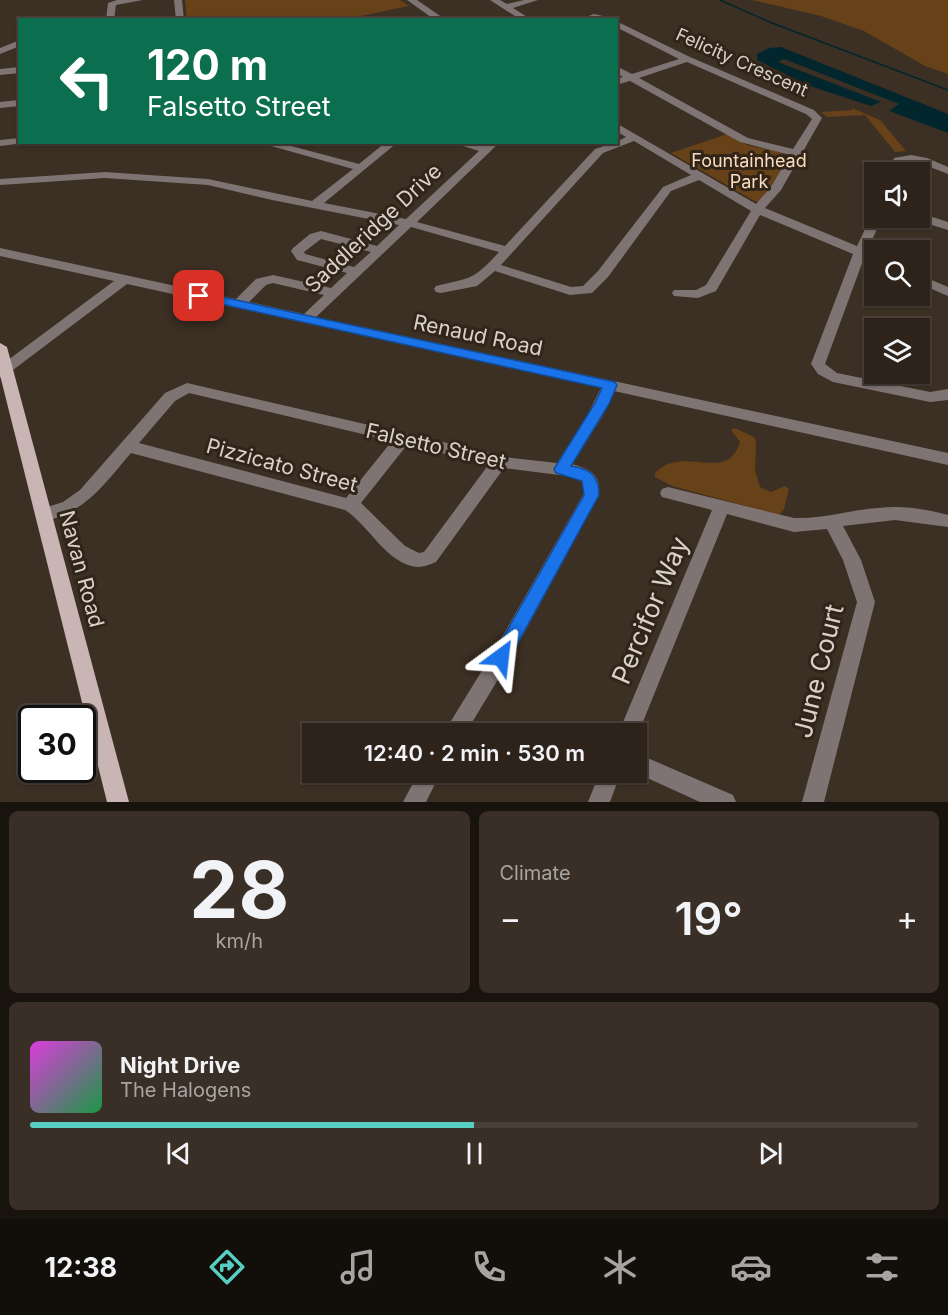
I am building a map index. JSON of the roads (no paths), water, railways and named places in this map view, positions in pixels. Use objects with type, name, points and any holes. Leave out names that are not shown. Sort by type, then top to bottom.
[{"type":"main road","name":"Navan Road","points":[[0,347],[3,371],[44,515],[118,802]]},
{"type":"street","points":[[110,18],[112,3],[139,0]]},
{"type":"street","points":[[178,0],[180,18]]},
{"type":"street","points":[[411,0],[439,18]]},
{"type":"street","points":[[494,0],[525,18]]},
{"type":"street","points":[[506,7],[534,0]]},
{"type":"street","name":"Felicity Crescent","points":[[618,24],[687,59],[814,114],[817,118],[775,190],[757,210],[711,288],[698,294],[679,293]]},
{"type":"street","points":[[0,51],[18,44]]},
{"type":"street","points":[[618,81],[687,59]]},
{"type":"street","points":[[0,72],[18,70]]},
{"type":"street","points":[[618,70],[744,140],[796,153]]},
{"type":"street","points":[[0,105],[18,103]]},
{"type":"street","points":[[618,127],[757,210],[864,253]]},
{"type":"street","points":[[618,143],[635,137]]},
{"type":"street","points":[[0,143],[18,141]]},
{"type":"street","points":[[270,144],[362,168]]},
{"type":"street","points":[[315,205],[391,144]]},
{"type":"street","points":[[472,144],[490,146]]},
{"type":"street","points":[[441,289],[472,282],[494,267],[599,152],[614,144]]},
{"type":"street","name":"Saddleridge Drive","points":[[306,319],[490,146]]},
{"type":"street","points":[[897,162],[904,158],[926,162]]},
{"type":"street","points":[[930,164],[948,171]]},
{"type":"street","points":[[0,182],[105,175],[196,181],[232,186],[272,197],[408,223],[508,251]]},
{"type":"street","points":[[494,267],[570,291],[587,290],[603,274],[667,189],[699,176]]},
{"type":"street","points":[[930,220],[948,226]]},
{"type":"street","points":[[357,272],[301,257],[297,251],[314,237],[321,235],[380,250]]},
{"type":"street","name":"Renaud Road","points":[[0,252],[948,459]]},
{"type":"street","points":[[864,258],[855,264],[818,364],[823,371],[833,377],[930,397],[948,394]]},
{"type":"street","points":[[239,304],[261,282],[273,279],[334,292]]},
{"type":"street","points":[[3,371],[124,280]]},
{"type":"street","points":[[930,284],[948,292]]},
{"type":"street","points":[[561,469],[602,404],[610,385]]},
{"type":"street","name":"Falsetto Street","points":[[44,515],[81,499],[171,395],[191,387],[500,461],[533,468],[581,472],[592,482],[591,495],[501,657],[460,723]]},
{"type":"street","points":[[350,505],[403,439]]},
{"type":"street","name":"Pizzicato Street","points":[[128,446],[350,505],[363,511],[406,557],[424,561],[443,541],[500,461]]},
{"type":"street","points":[[668,493],[794,525],[815,526],[879,514],[910,514],[948,521]]},
{"type":"street","name":"Percifor Way","points":[[633,723],[722,507]]},
{"type":"street","name":"June Court","points":[[813,802],[866,602],[852,560],[832,522]]},
{"type":"street","points":[[647,768],[725,802]]},
{"type":"street","points":[[414,802],[425,783]]},
{"type":"street","points":[[599,802],[607,783]]},
{"type":"water","points":[[781,47],[948,114],[948,133],[889,111],[899,104],[784,59],[778,62],[881,102],[871,106],[810,86],[757,60],[757,54],[769,48]]},
{"type":"waterway","points":[[720,0],[772,23],[948,90]]},
{"type":"park label","name":"Fountainhead Park","points":[[749,170]]}]
